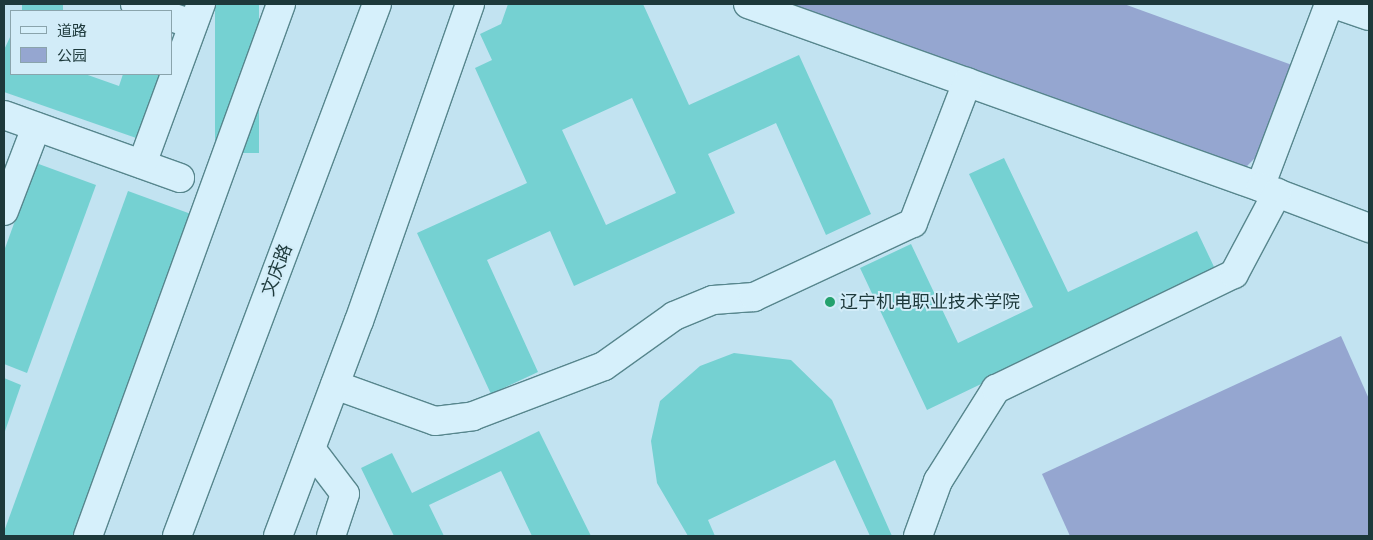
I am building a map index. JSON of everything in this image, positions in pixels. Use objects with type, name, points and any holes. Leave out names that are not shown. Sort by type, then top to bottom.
[{"type":"street","points":[[135,4],[153,10]]},
{"type":"street","points":[[88,536],[281,4]]},
{"type":"street","name":"文庆路","points":[[177,536],[377,4]]},
{"type":"street","points":[[278,536],[335,385],[470,4]]},
{"type":"street","points":[[748,4],[1369,228]]},
{"type":"street","points":[[918,536],[938,481],[996,389],[1234,274],[1268,190],[1329,4]]},
{"type":"street","points":[[1334,4],[1369,16]]},
{"type":"street","points":[[172,67],[188,15]]},
{"type":"street","points":[[142,164],[169,75]]},
{"type":"street","points":[[335,385],[435,422],[473,416],[604,366],[682,313],[713,300],[754,296],[913,223],[967,82]]},
{"type":"street","points":[[4,115],[180,178]]},
{"type":"street","points":[[4,211],[36,126]]},
{"type":"street","points":[[310,449],[346,494],[331,536]]},
{"type":"green space","points":[[780,4],[1124,4],[1292,65],[1263,150],[1246,167]]},
{"type":"green space","points":[[1341,336],[1369,399],[1369,536],[1070,536],[1042,474]]},
{"type":"building","points":[[22,4],[63,4],[63,10],[22,10]]},
{"type":"building","points":[[215,4],[259,4],[259,153],[215,153]]},
{"type":"building","points":[[508,4],[643,4],[689,105],[799,55],[871,214],[826,235],[776,123],[708,154],[735,213],[574,286],[550,231],[487,260],[538,372],[491,394],[417,233],[527,183],[475,68],[492,60],[480,34],[501,24]],"holes":[[[632,98],[676,193],[606,225],[562,130]]]},
{"type":"building","points":[[10,37],[10,75],[88,75],[119,86],[123,75],[165,75],[142,140],[4,92],[4,50]]},
{"type":"building","points":[[1004,158],[1068,292],[1197,231],[1216,271],[927,410],[860,268],[911,244],[958,343],[1033,307],[969,174]]},
{"type":"building","points":[[36,163],[96,185],[27,373],[4,364],[4,251]]},
{"type":"building","points":[[128,191],[191,214],[74,536],[4,536]]},
{"type":"building","points":[[734,353],[791,360],[832,400],[892,536],[870,536],[835,460],[708,520],[715,536],[688,536],[657,483],[651,441],[660,401],[700,366]]},
{"type":"building","points":[[4,378],[21,385],[4,434]]},
{"type":"building","points":[[539,431],[591,536],[532,536],[501,471],[429,505],[444,536],[394,536],[361,468],[392,453],[412,493]]},
{"type":"place","name":"辽宁机电职业技术学院","points":[[830,302]]}]
